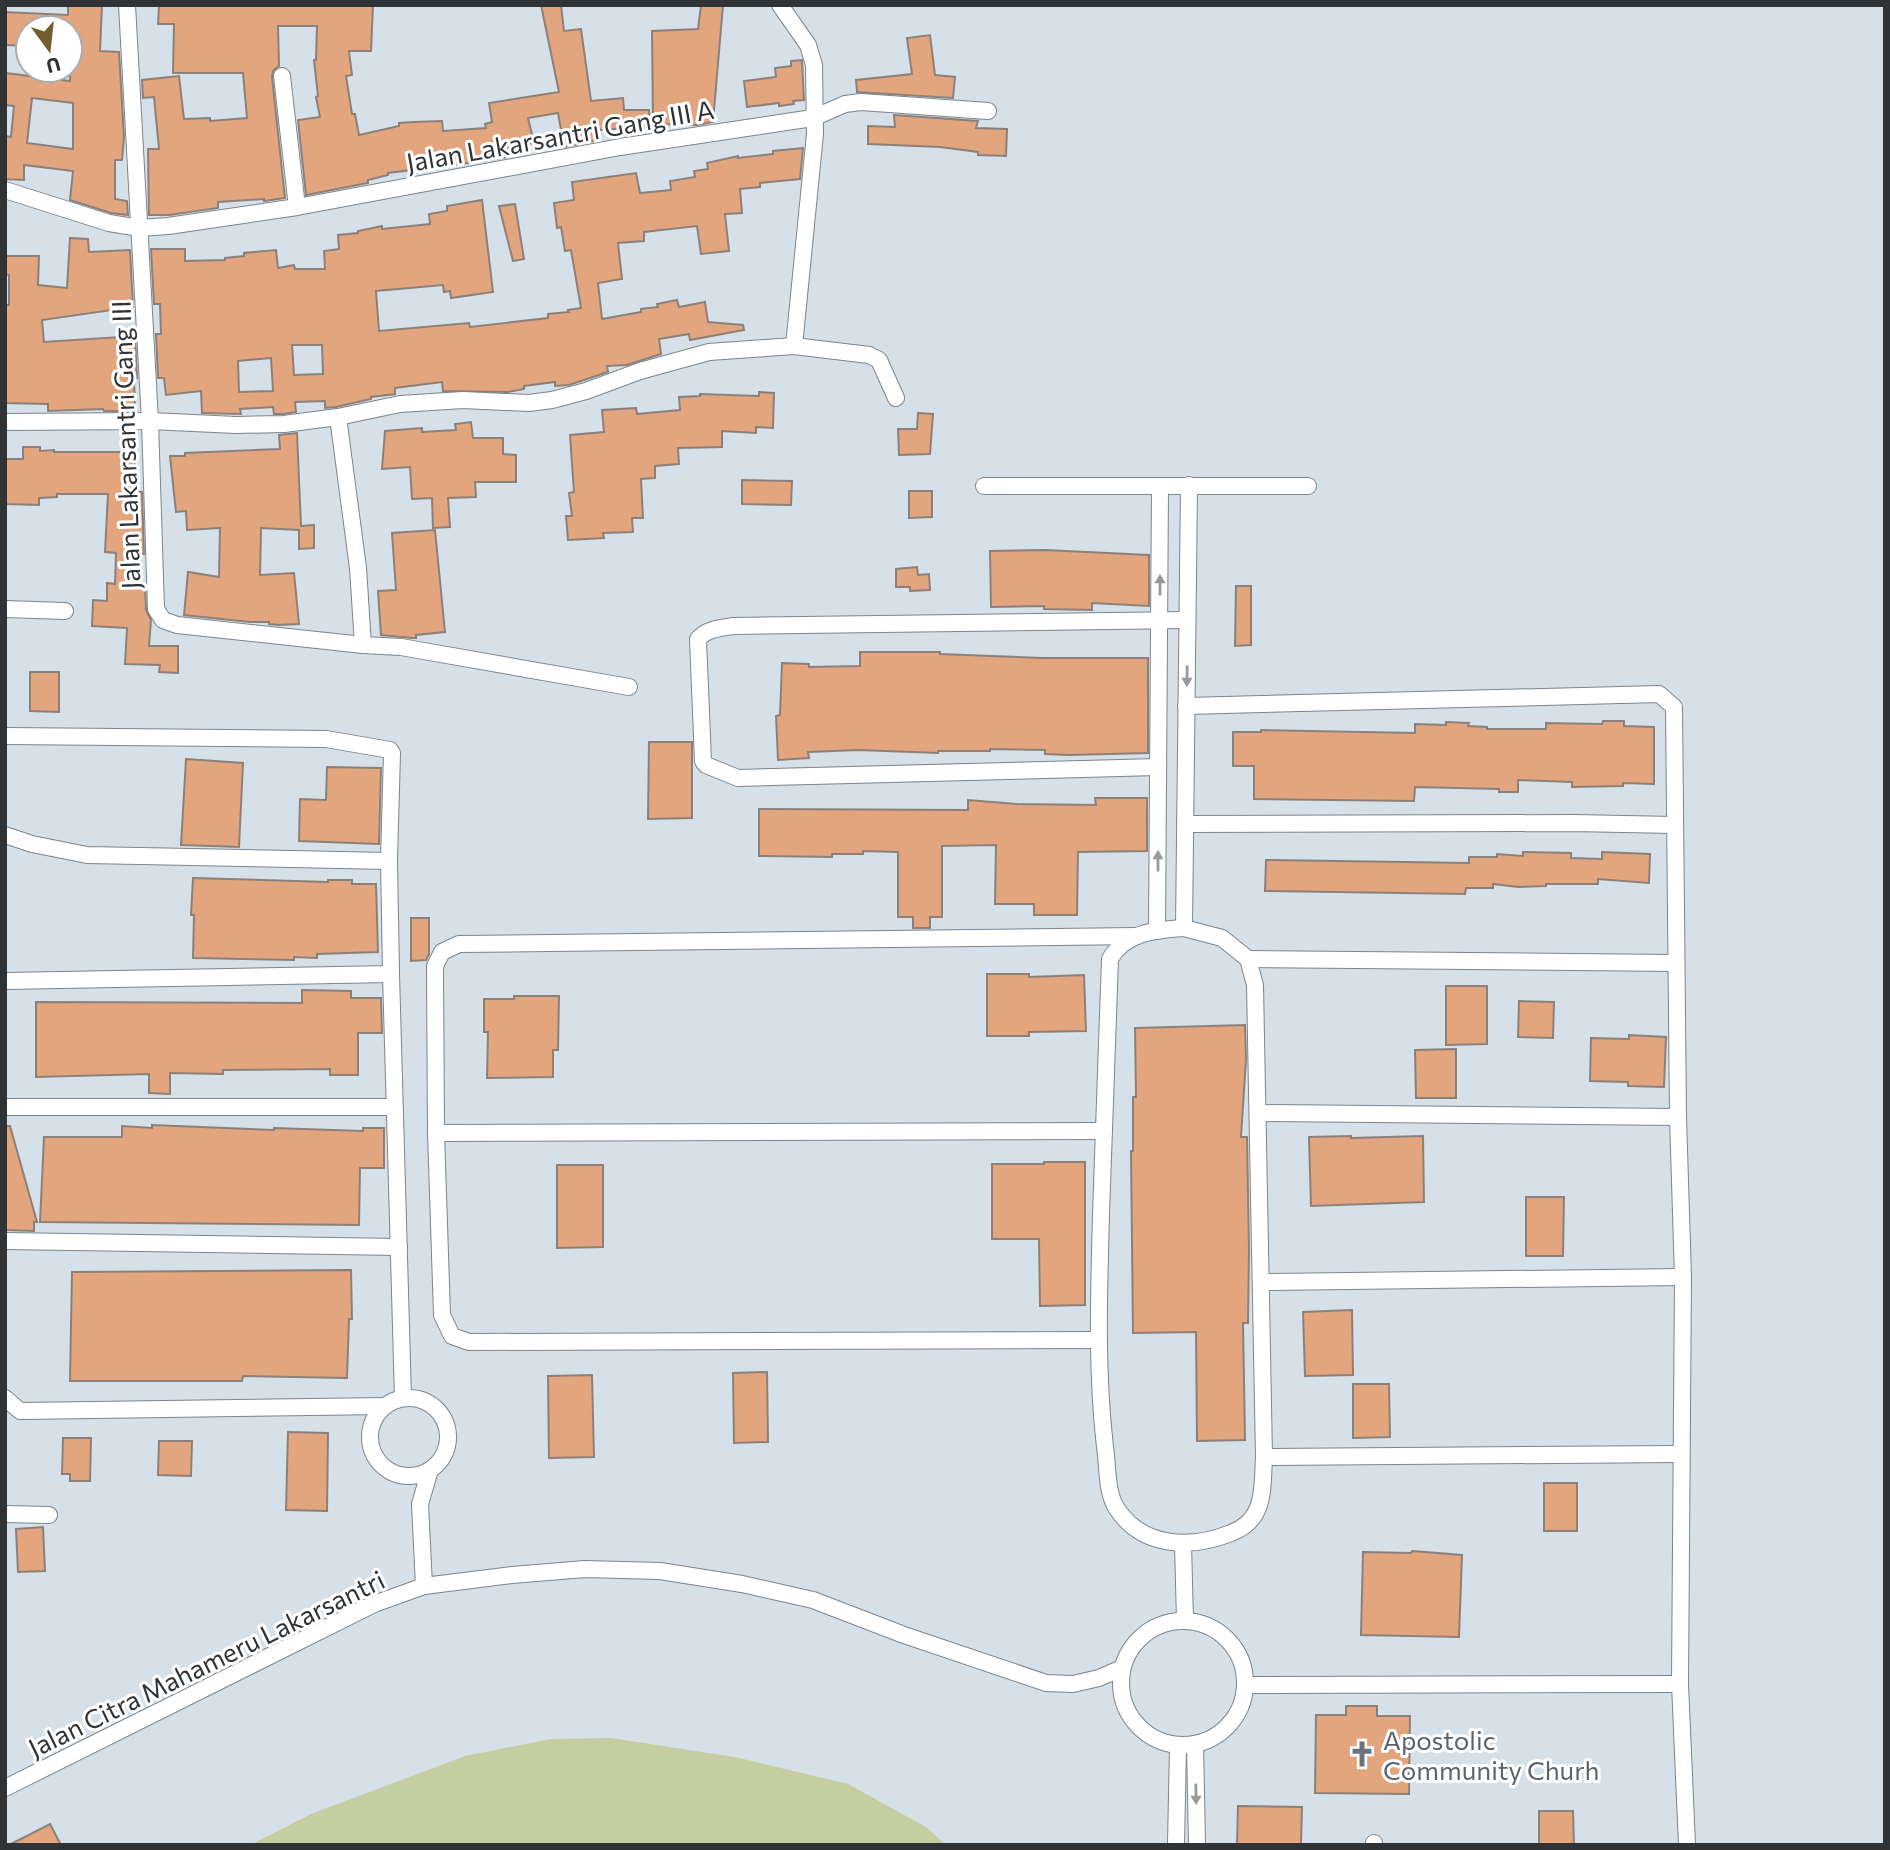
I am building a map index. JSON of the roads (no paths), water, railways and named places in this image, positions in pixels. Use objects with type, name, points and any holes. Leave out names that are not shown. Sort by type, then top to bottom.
[{"type":"street","name":"Jalan Lakarsantri Gang III","points":[[127,5],[150,421],[156,609],[163,620],[177,625],[414,649],[629,687]]},
{"type":"street","points":[[780,5],[812,55],[815,134],[793,346]]},
{"type":"street","points":[[282,76],[297,207]]},
{"type":"street","name":"Jalan Lakarsantri Gang III A","points":[[5,190],[109,223],[140,228],[167,226],[297,207],[620,147],[813,118],[845,104],[860,102],[988,111]]},
{"type":"street","points":[[5,422],[284,424],[338,417],[400,404],[463,400],[529,403],[586,391],[640,371],[709,352],[793,346],[869,355],[879,360],[896,398]]},
{"type":"street","points":[[338,417],[358,568],[363,645]]},
{"type":"street","points":[[1184,928],[1189,485]]},
{"type":"street","points":[[984,486],[1308,486]]},
{"type":"street","points":[[1157,930],[1160,486]]},
{"type":"street","points":[[5,609],[65,611]]},
{"type":"street","points":[[1158,767],[738,778],[706,765],[703,761],[698,639],[716,628],[733,626],[1187,620]]},
{"type":"street","points":[[1186,706],[1658,694],[1674,707],[1678,1117],[1683,1277],[1680,1684],[1686,1837],[1698,1845]]},
{"type":"street","points":[[5,736],[326,739],[390,750],[393,756],[389,861],[391,974],[403,1398]]},
{"type":"street","points":[[1185,824],[1674,825]]},
{"type":"street","points":[[5,835],[32,844],[87,855],[389,861]]},
{"type":"street","points":[[1184,928],[1222,938],[1248,959],[1255,985],[1262,1282],[1262,1502],[1248,1525],[1217,1538],[1183,1544],[1161,1542],[1133,1527],[1115,1507],[1101,1410],[1097,1340],[1110,959],[1117,946],[1157,930],[1184,928]]},
{"type":"street","points":[[1097,1340],[470,1342],[452,1336],[442,1315],[436,1133],[435,965],[442,953],[459,944],[1137,936]]},
{"type":"street","points":[[1248,959],[1676,963]]},
{"type":"street","points":[[5,981],[391,974]]},
{"type":"street","points":[[5,1107],[394,1107]]},
{"type":"street","points":[[1258,1113],[1678,1117]]},
{"type":"street","points":[[436,1133],[1104,1131]]},
{"type":"street","points":[[5,1241],[398,1247]]},
{"type":"street","points":[[1262,1282],[1683,1277]]},
{"type":"street","points":[[5,1398],[20,1411],[385,1406],[403,1398],[423,1400],[442,1416],[449,1440],[446,1452],[430,1470],[418,1475],[392,1473],[381,1465],[373,1454],[370,1428],[385,1406]]},
{"type":"street","points":[[1264,1457],[1680,1454]]},
{"type":"street","points":[[424,1586],[420,1504],[430,1470]]},
{"type":"street","points":[[405,1476],[420,1504]]},
{"type":"street","points":[[5,1514],[49,1516]]},
{"type":"street","points":[[1183,1544],[1185,1620]]},
{"type":"street","name":"Jalan Citra Mahameru Lakarsantri","points":[[5,1788],[374,1604],[424,1586],[512,1575],[585,1569],[660,1572],[742,1584],[813,1600],[904,1635],[1046,1683],[1073,1684],[1099,1678],[1122,1668]]},
{"type":"street","points":[[1185,1620],[1209,1627],[1229,1640],[1241,1661],[1246,1685],[1243,1702],[1236,1717],[1211,1739],[1195,1744],[1164,1742],[1150,1736],[1138,1726],[1123,1700],[1122,1668],[1139,1639],[1168,1622],[1185,1620]]},
{"type":"street","points":[[1246,1685],[1680,1684]]},
{"type":"street","points":[[1195,1744],[1197,1845]]},
{"type":"street","points":[[1176,1845],[1178,1745]]},
{"type":"place","name":"Apostolic Community Churh","points":[[1362,1754]]}]
